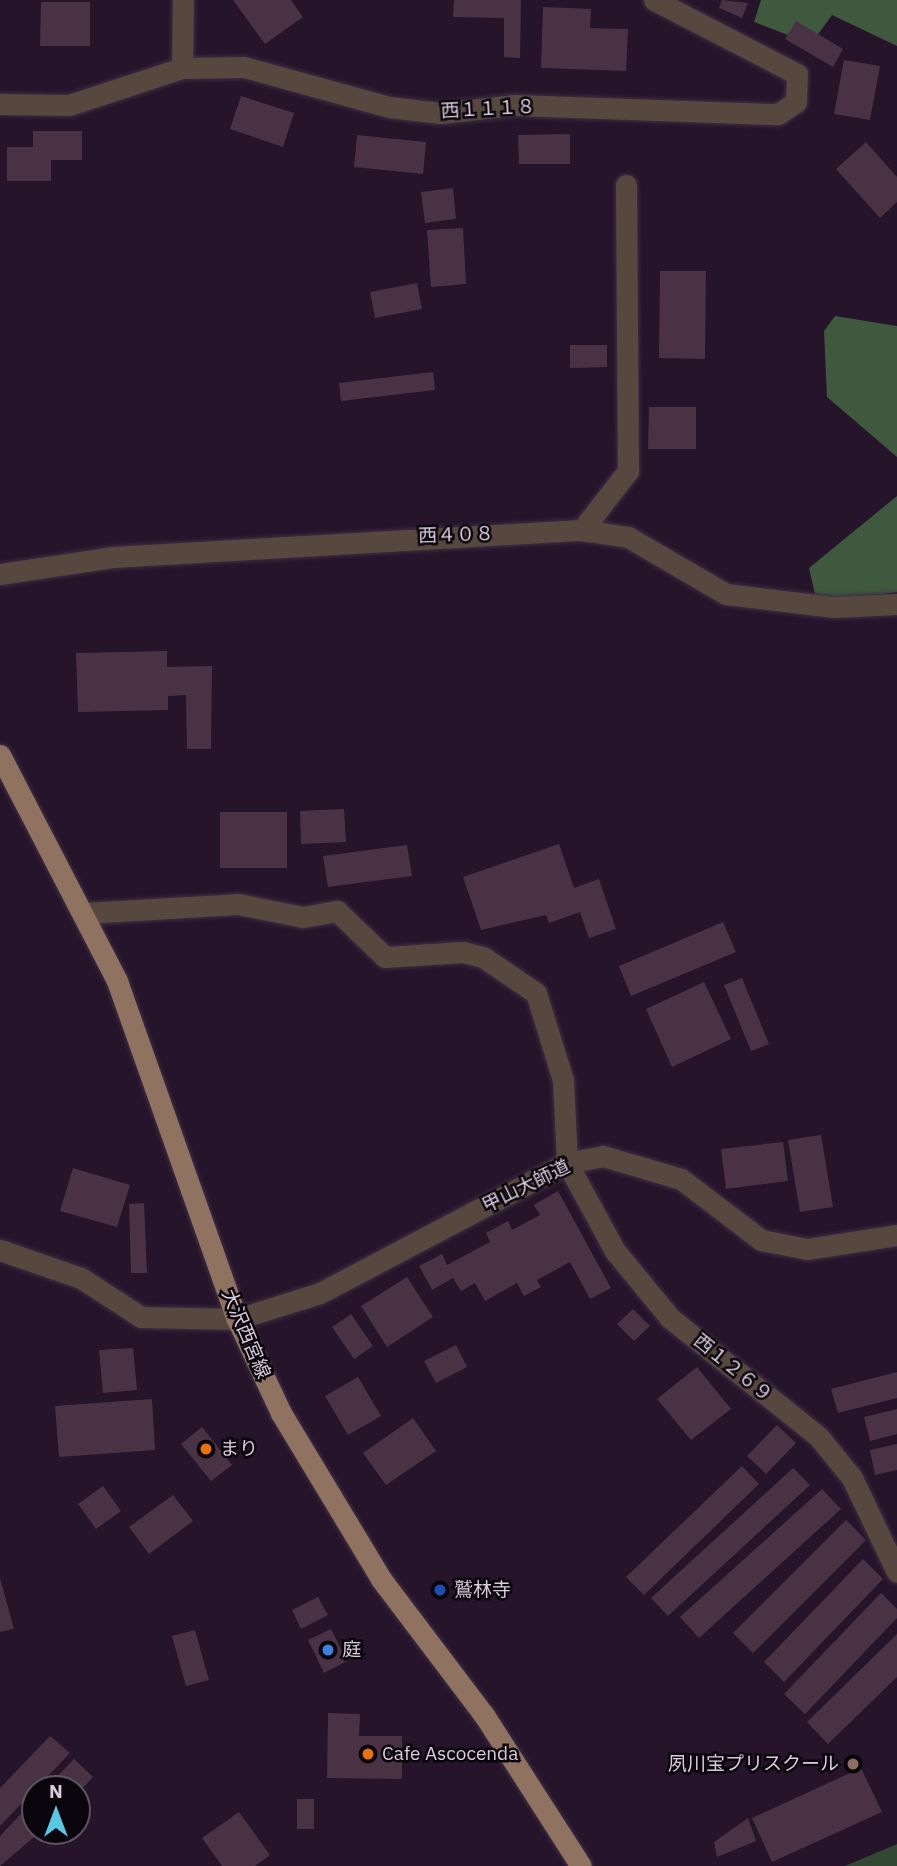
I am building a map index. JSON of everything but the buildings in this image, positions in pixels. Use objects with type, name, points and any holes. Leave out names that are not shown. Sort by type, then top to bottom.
[{"type":"main road","name":"大沢西宮線","points":[[0,755],[117,981],[237,1319],[281,1413],[381,1579],[484,1715],[581,1866]]},
{"type":"street","points":[[182,68],[183,0]]},
{"type":"street","name":"西１１１８","points":[[0,104],[69,105],[182,68],[244,67],[389,107],[440,113],[515,105],[778,114],[796,102],[797,74],[654,0]]},
{"type":"street","points":[[582,530],[628,471],[626,185]]},
{"type":"street","name":"西４０８","points":[[0,574],[112,557],[582,530],[628,537],[726,594],[834,607],[897,604]]},
{"type":"street","points":[[84,913],[238,904],[303,917],[337,911],[385,957],[463,952],[483,957],[536,993],[563,1080],[567,1163]]},
{"type":"street","name":"甲山大師道","points":[[0,1250],[81,1278],[141,1317],[237,1319],[320,1293],[567,1163],[603,1156],[647,1164],[681,1179],[761,1241],[807,1249],[897,1235]]},
{"type":"street","name":"西１２６９","points":[[567,1163],[615,1251],[670,1318],[818,1436],[835,1457],[897,1572]]},
{"type":"green space","points":[[761,0],[897,0],[897,46],[832,15],[811,44],[754,22]]},
{"type":"green space","points":[[835,316],[897,326],[897,457],[827,397],[824,331]]},
{"type":"green space","points":[[897,496],[897,592],[817,603],[809,568]]},
{"type":"green space","points":[[897,1844],[897,1866],[845,1866]]},
{"type":"place","name":"まり","points":[[206,1449]]},
{"type":"place","name":"鷲林寺","points":[[440,1590]]},
{"type":"place","name":"庭","points":[[328,1650]]},
{"type":"place","name":"Cafe Ascocenda","points":[[368,1754]]},
{"type":"place","name":"夙川宝プリスクール","points":[[853,1764]]}]
